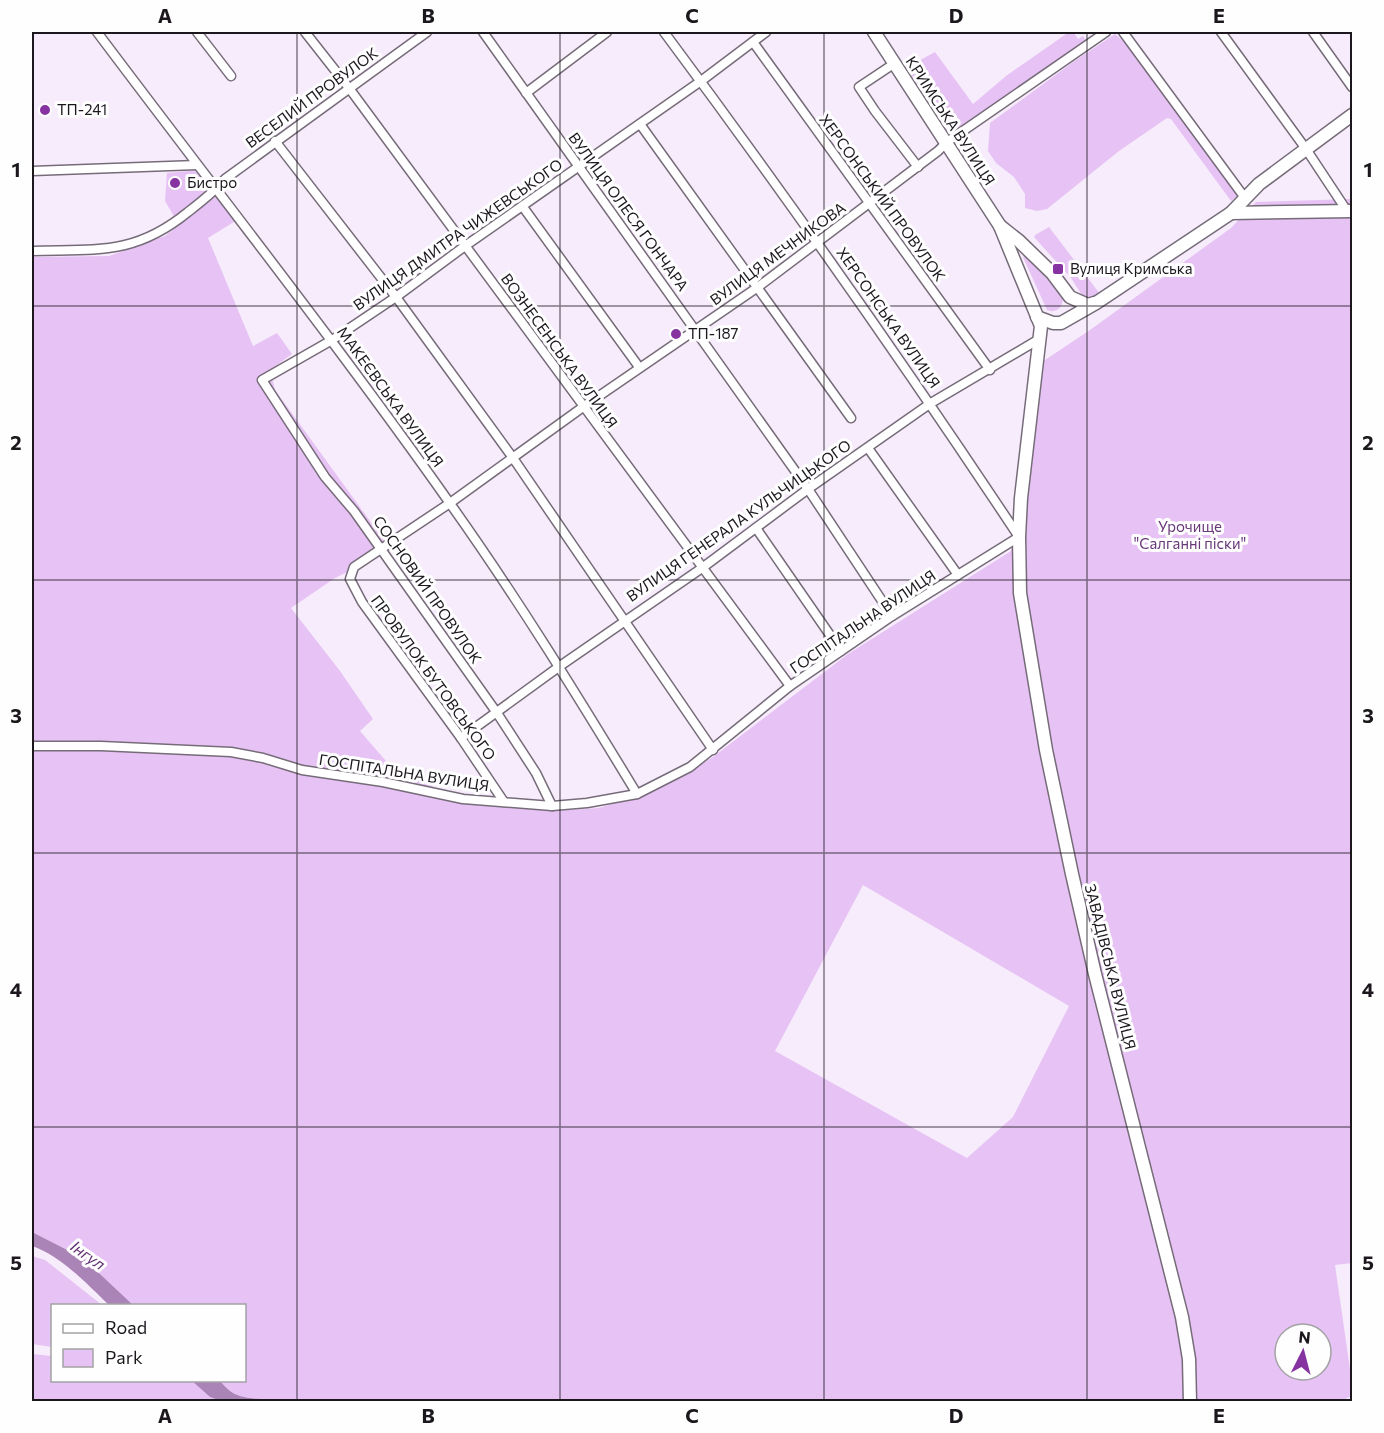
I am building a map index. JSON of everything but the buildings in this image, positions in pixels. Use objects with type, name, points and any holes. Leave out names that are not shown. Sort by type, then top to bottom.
[{"type":"street","name":"МАКЕЄВСЬКА ВУЛИЦЯ","points":[[97,32],[196,165],[332,340],[450,503],[560,666],[637,794]]},
{"type":"street","points":[[197,32],[231,76]]},
{"type":"street","name":"ВОЗНЕСЕНСЬКА ВУЛИЦЯ","points":[[304,32],[349,88],[790,686]]},
{"type":"street","name":"ВЕСЕЛИЙ ПРОВУЛОК","points":[[32,251],[114,249],[140,242],[165,230],[216,190],[225,179],[275,141],[427,32]]},
{"type":"street","name":"ВУЛИЦЯ ОЛЕСЯ ГОНЧАРА","points":[[483,32],[808,489],[892,616]]},
{"type":"street","points":[[526,93],[607,32]]},
{"type":"street","name":"ХЕРСОНСЬКА ВУЛИЦЯ","points":[[664,32],[818,242],[931,404],[1019,537]]},
{"type":"street","name":"ВУЛИЦЯ ДМИТРА ЧИЖЕВСЬКОГО","points":[[271,395],[262,380],[332,340],[396,297],[766,32]]},
{"type":"street","name":"КРИМСЬКА ВУЛИЦЯ","points":[[874,32],[1000,226],[1041,326],[1021,498],[1019,537]]},
{"type":"street","name":"ВУЛИЦЯ МЕЧНИКОВА","points":[[354,567],[450,503],[639,367],[758,287],[869,205],[938,151],[946,142],[1106,32]]},
{"type":"street","points":[[1123,32],[1245,198]]},
{"type":"street","points":[[1221,32],[1350,211]]},
{"type":"street","points":[[1313,32],[1353,87]]},
{"type":"street","name":"ХЕРСОНСЬКИЙ ПРОВУЛОК","points":[[753,42],[990,370]]},
{"type":"street","points":[[895,63],[859,87],[918,167]]},
{"type":"street","points":[[1041,338],[1049,329],[1096,303],[1231,213],[1259,184],[1353,115]]},
{"type":"street","points":[[640,124],[851,418]]},
{"type":"street","points":[[275,141],[396,297],[513,458],[713,750]]},
{"type":"street","points":[[32,171],[196,165]]},
{"type":"street","points":[[523,207],[639,367]]},
{"type":"street","points":[[1231,213],[1350,211]]},
{"type":"street","name":"КРИМСЬКА ВУЛИЦЯ","points":[[1000,226],[1052,273],[1070,297]]},
{"type":"street","points":[[1012,256],[1012,248],[1019,241]]},
{"type":"street","points":[[1061,323],[1070,309],[1070,297],[1088,305],[1096,303]]},
{"type":"street","points":[[1037,318],[1061,323]]},
{"type":"street","name":"ВУЛИЦЯ ГЕНЕРАЛА КУЛЬЧИЦЬКОГО","points":[[461,738],[625,620],[702,568],[808,489],[931,404],[1041,338]]},
{"type":"street","name":"СОСНОВИЙ ПРОВУЛОК","points":[[271,395],[325,477],[382,549],[498,712],[536,773],[552,806]]},
{"type":"street","points":[[868,448],[958,575]]},
{"type":"street","points":[[756,528],[841,651]]},
{"type":"street","name":"ГОСПІТАЛЬНА ВУЛИЦЯ","points":[[32,746],[101,746],[231,752],[264,758],[302,770],[383,782],[463,799],[552,806],[587,803],[637,794],[690,767],[790,686],[892,616],[1019,537]]},
{"type":"street","name":"ЗАВАДІВСЬКА ВУЛИЦЯ","points":[[1019,537],[1020,593],[1049,761],[1095,974],[1182,1317],[1189,1359],[1190,1401]]},
{"type":"street","name":"ПРОВУЛОК БУТОВСЬКОГО","points":[[354,567],[350,579],[362,602],[461,738],[504,802]]},
{"type":"green space","points":[[1069,32],[1073,32],[1078,39],[1083,36],[1087,42],[957,130],[950,129],[945,124],[909,71],[911,65],[935,52],[973,104],[1006,76]]},
{"type":"green space","points":[[1115,34],[1129,46],[1239,194],[1231,201],[1171,119],[1167,118],[1119,151],[1047,209],[1037,211],[1025,208],[1025,194],[1014,177],[996,163],[988,151],[990,123]]},
{"type":"green space","name":"Урочище \"Салганні піски\"","points":[[199,170],[237,220],[208,238],[253,346],[277,333],[292,354],[270,370],[275,390],[391,550],[335,578],[291,608],[340,671],[373,719],[360,731],[405,783],[425,778],[436,790],[500,805],[554,811],[599,808],[655,791],[713,757],[848,654],[1011,551],[1030,370],[1090,330],[1231,228],[1256,202],[1352,199],[1352,1263],[1335,1265],[1352,1396],[1338,1402],[340,1402],[251,1398],[239,1396],[221,1382],[246,1382],[246,1304],[132,1304],[83,1258],[32,1232],[32,257],[109,256],[165,236],[179,225],[165,201],[167,173]],"holes":[[[863,885],[1069,1006],[1013,1117],[967,1158],[775,1051]]]},
{"type":"green space","points":[[1049,227],[1100,294],[1095,299],[1085,300],[1071,278],[1034,237]]},
{"type":"green space","points":[[1026,255],[1063,297],[1061,307],[1056,310],[1047,310],[1023,257]]},
{"type":"green space","points":[[32,1256],[45,1260],[101,1304],[51,1304],[51,1347],[32,1344]]},
{"type":"green space","points":[[32,1354],[51,1356],[51,1382],[193,1382],[210,1397],[221,1401],[32,1402]]},
{"type":"shaded area","points":[[32,1232],[83,1258],[132,1304],[108,1304],[63,1263],[32,1246]]},
{"type":"shaded area","points":[[193,1382],[221,1382],[239,1396],[251,1398],[340,1401],[221,1401],[210,1397]]},
{"type":"place","name":"ТП-241","points":[[45,110]]},
{"type":"place","name":"Бистро","points":[[175,183]]},
{"type":"place","name":"Вулиця Кримська","points":[[1058,269]]},
{"type":"place","name":"ТП-187","points":[[676,334]]},
{"type":"water label","name":"Інгул","points":[[88,1255]]}]
